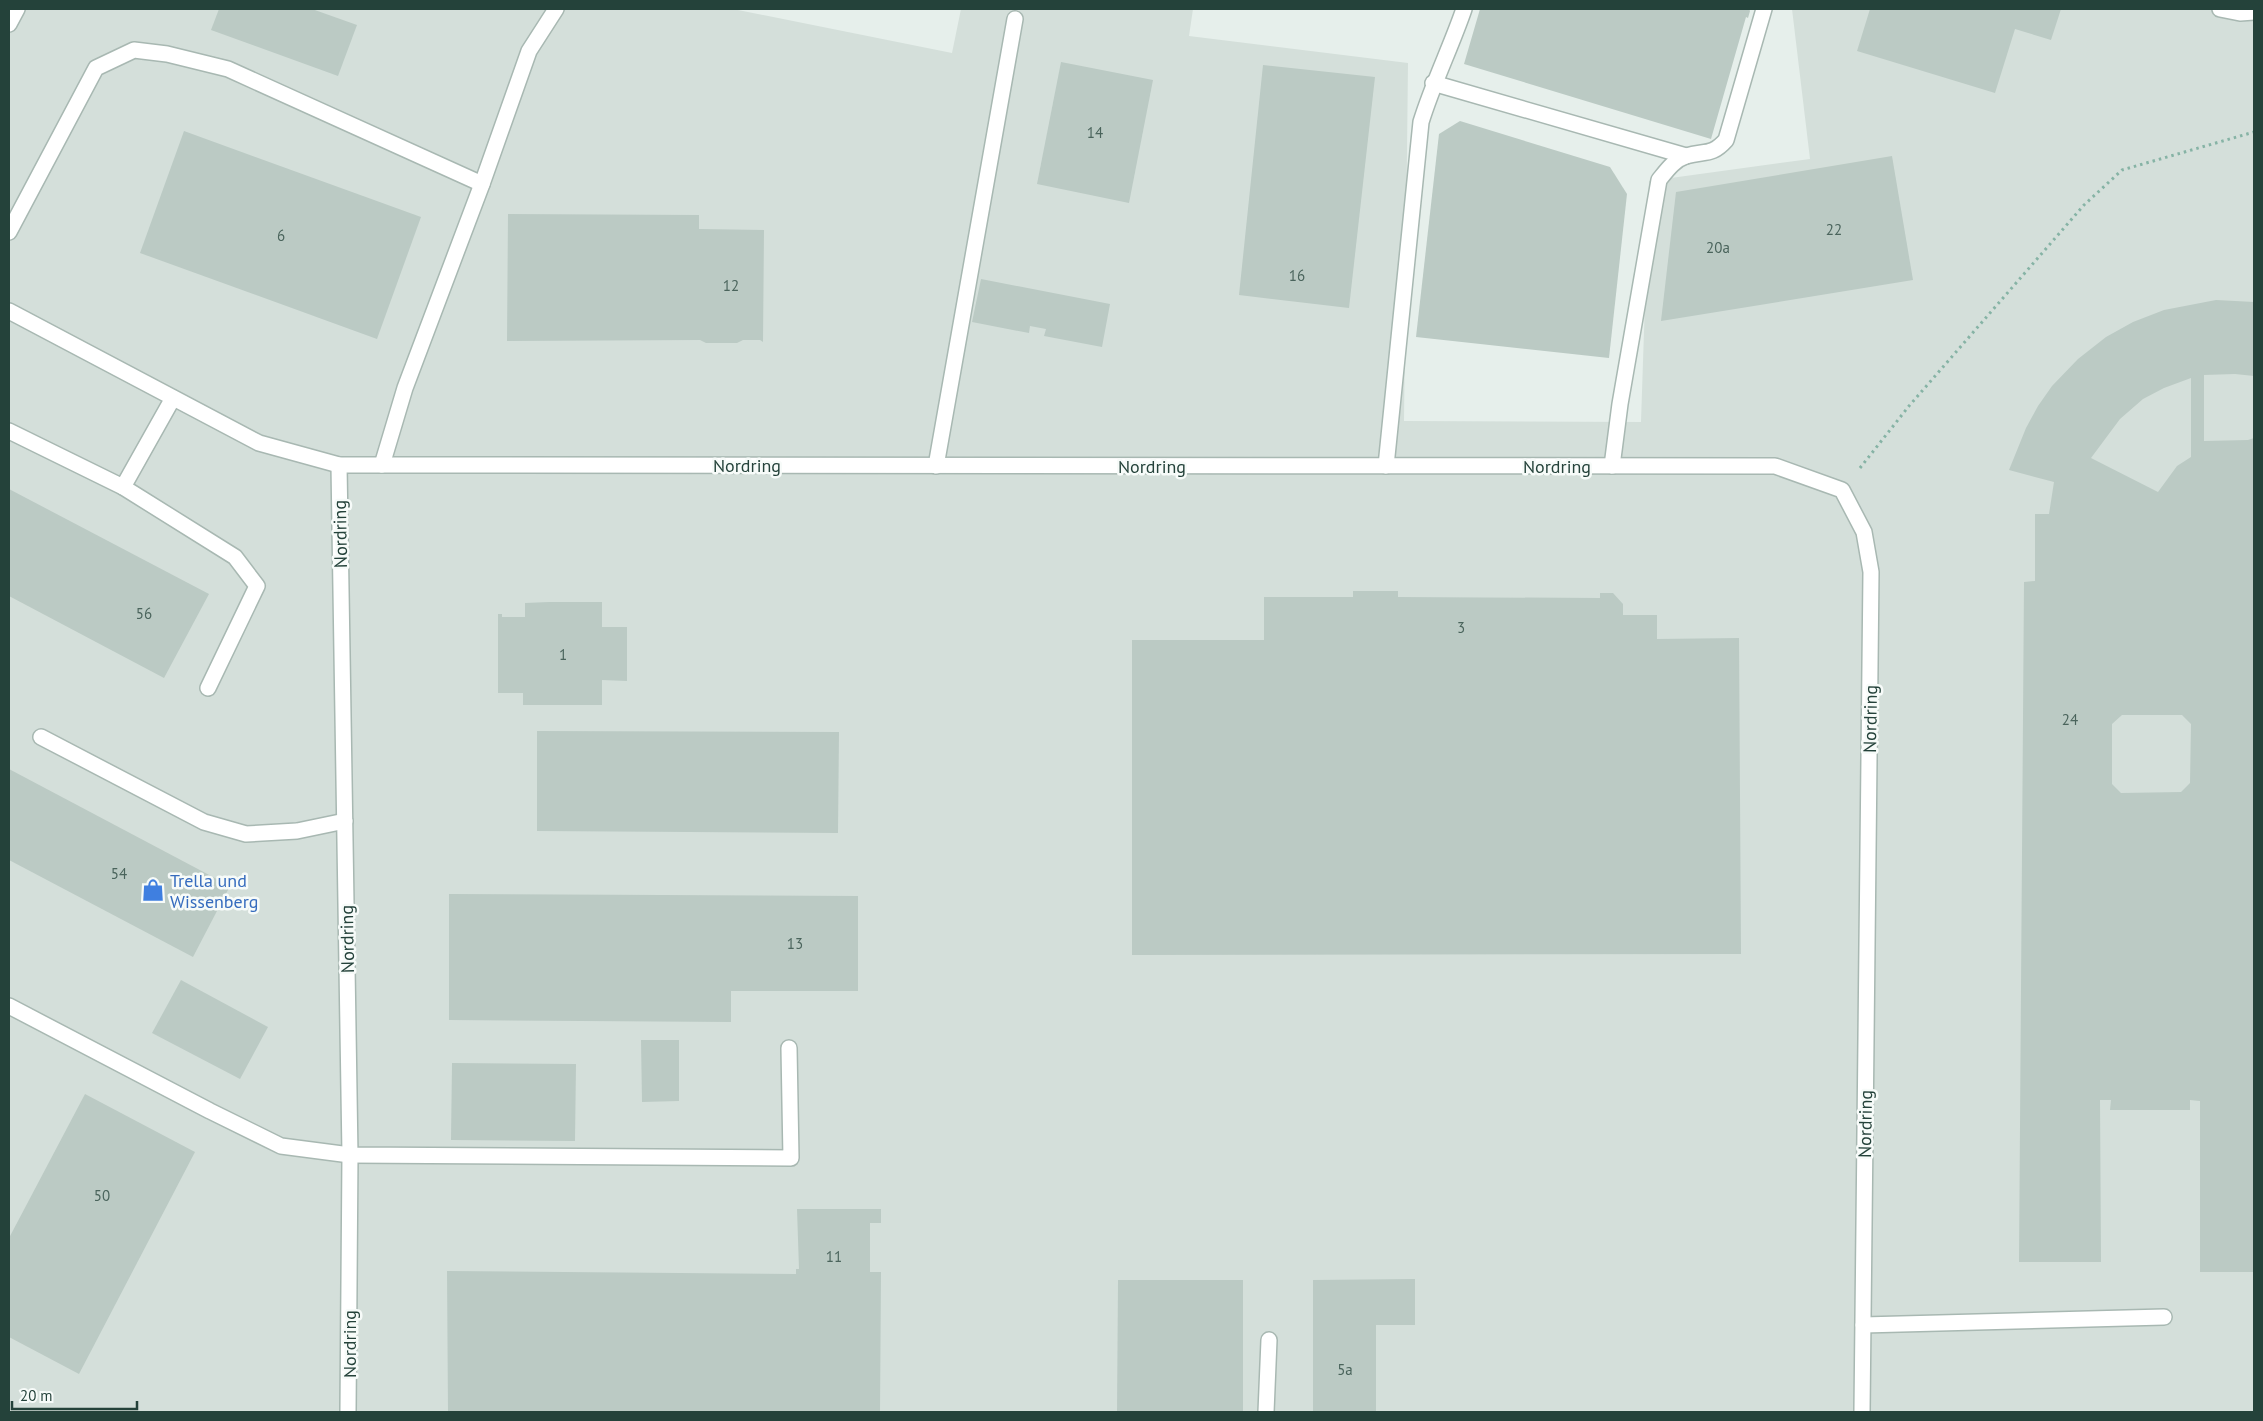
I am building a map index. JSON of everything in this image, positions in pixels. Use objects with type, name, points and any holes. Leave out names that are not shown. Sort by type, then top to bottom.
[{"type":"street","points":[[9,24],[17,9]]},
{"type":"street","points":[[382,465],[405,388],[482,184],[529,50],[556,9]]},
{"type":"street","points":[[1386,466],[1421,122],[1433,83],[1448,55],[1464,9]]},
{"type":"street","points":[[1433,83],[1686,156],[1705,154],[1717,150],[1726,140],[1764,9]]},
{"type":"street","points":[[2220,9],[2240,14],[2254,12]]},
{"type":"street","points":[[936,466],[1015,19]]},
{"type":"street","points":[[9,232],[96,68],[134,50],[167,54],[228,69],[482,184]]},
{"type":"street","points":[[1612,466],[1620,404],[1659,180],[1670,165],[1686,156]]},
{"type":"street","name":"Nordring","points":[[9,311],[258,443],[338,465],[1775,466],[1842,490],[1864,532],[1871,572],[1862,1412]]},
{"type":"street","points":[[123,487],[173,398]]},
{"type":"street","points":[[9,432],[123,487],[235,557],[256,586],[208,688]]},
{"type":"street","name":"Nordring","points":[[338,465],[350,1155],[348,1412]]},
{"type":"street","points":[[41,737],[204,822],[246,834],[296,831],[345,821]]},
{"type":"street","points":[[9,1006],[281,1146],[350,1155],[791,1158],[789,1048]]},
{"type":"street","points":[[1863,1325],[2164,1317]]},
{"type":"street","points":[[1266,1412],[1269,1340]]},
{"type":"path","points":[[1842,490],[1909,406],[2084,204],[2122,170],[2254,132]]},
{"type":"shaded area","points":[[9,9],[733,9],[952,53],[961,9],[1193,9],[1189,36],[1408,63],[1404,421],[1641,422],[1649,181],[1810,159],[1792,9],[2254,9],[2254,1412],[9,1412]]},
{"type":"building","points":[[219,9],[312,9],[357,25],[338,76],[211,30]]},
{"type":"building","points":[[1480,9],[1749,9],[1750,11],[1748,18],[1746,17],[1711,139],[1464,64]]},
{"type":"building","points":[[1870,9],[2061,9],[2051,40],[2015,29],[1995,93],[1857,51]]},
{"type":"building","points":[[1061,62],[1153,80],[1129,203],[1037,184]]},
{"type":"building","points":[[1263,65],[1375,77],[1349,308],[1239,295]]},
{"type":"building","points":[[1460,121],[1610,167],[1627,194],[1609,358],[1416,337],[1439,134]]},
{"type":"building","points":[[184,131],[421,217],[377,339],[140,253]]},
{"type":"building","points":[[1892,156],[1913,280],[1661,321],[1676,192]]},
{"type":"building","points":[[508,214],[699,215],[699,229],[764,230],[763,342],[760,340],[743,340],[737,343],[706,343],[700,340],[507,341]]},
{"type":"building","points":[[981,279],[1110,304],[1102,347],[1044,336],[1046,329],[1030,326],[1029,333],[972,322]]},
{"type":"building","points":[[2216,300],[2254,302],[2254,376],[2235,374],[2204,375],[2204,441],[2248,440],[2254,438],[2254,1272],[2200,1272],[2200,1101],[2190,1100],[2190,1110],[2110,1110],[2111,1100],[2100,1100],[2101,1262],[2019,1262],[2024,582],[2035,581],[2035,514],[2049,514],[2054,482],[2009,470],[2026,428],[2038,406],[2052,386],[2078,359],[2106,337],[2133,322],[2164,310]],"holes":[[[2191,378],[2191,457],[2177,466],[2158,492],[2091,458],[2120,419],[2143,399],[2164,388]],[[2122,715],[2182,715],[2191,724],[2190,783],[2181,792],[2121,793],[2112,784],[2112,724]]]},
{"type":"building","points":[[9,489],[209,594],[164,678],[9,596]]},
{"type":"building","points":[[1353,591],[1398,591],[1398,597],[1600,598],[1600,593],[1613,593],[1623,604],[1623,615],[1657,615],[1657,639],[1739,638],[1741,954],[1132,955],[1132,640],[1264,640],[1264,597],[1353,597]]},
{"type":"building","points":[[602,602],[602,627],[627,627],[627,681],[602,680],[602,705],[523,705],[523,693],[498,693],[498,614],[502,614],[502,617],[525,617],[525,603]]},
{"type":"building","points":[[537,731],[839,732],[838,833],[537,831]]},
{"type":"building","points":[[9,769],[230,886],[193,957],[9,860]]},
{"type":"building","points":[[449,894],[858,896],[858,991],[731,991],[731,1022],[449,1020]]},
{"type":"building","points":[[181,980],[268,1027],[240,1079],[152,1033]]},
{"type":"building","points":[[641,1040],[679,1040],[679,1101],[642,1102]]},
{"type":"building","points":[[452,1063],[576,1064],[575,1141],[451,1140]]},
{"type":"building","points":[[85,1094],[195,1152],[79,1374],[9,1337],[9,1238]]},
{"type":"building","points":[[797,1209],[881,1209],[881,1223],[870,1223],[870,1272],[881,1272],[880,1412],[448,1412],[447,1271],[796,1274],[796,1269],[799,1269]]},
{"type":"building","points":[[1415,1279],[1415,1325],[1376,1325],[1376,1412],[1313,1412],[1313,1280]]},
{"type":"building","points":[[1118,1280],[1243,1280],[1243,1412],[1117,1412]]},
{"type":"place","name":"Trella und Wissenberg","points":[[153,890]]}]
